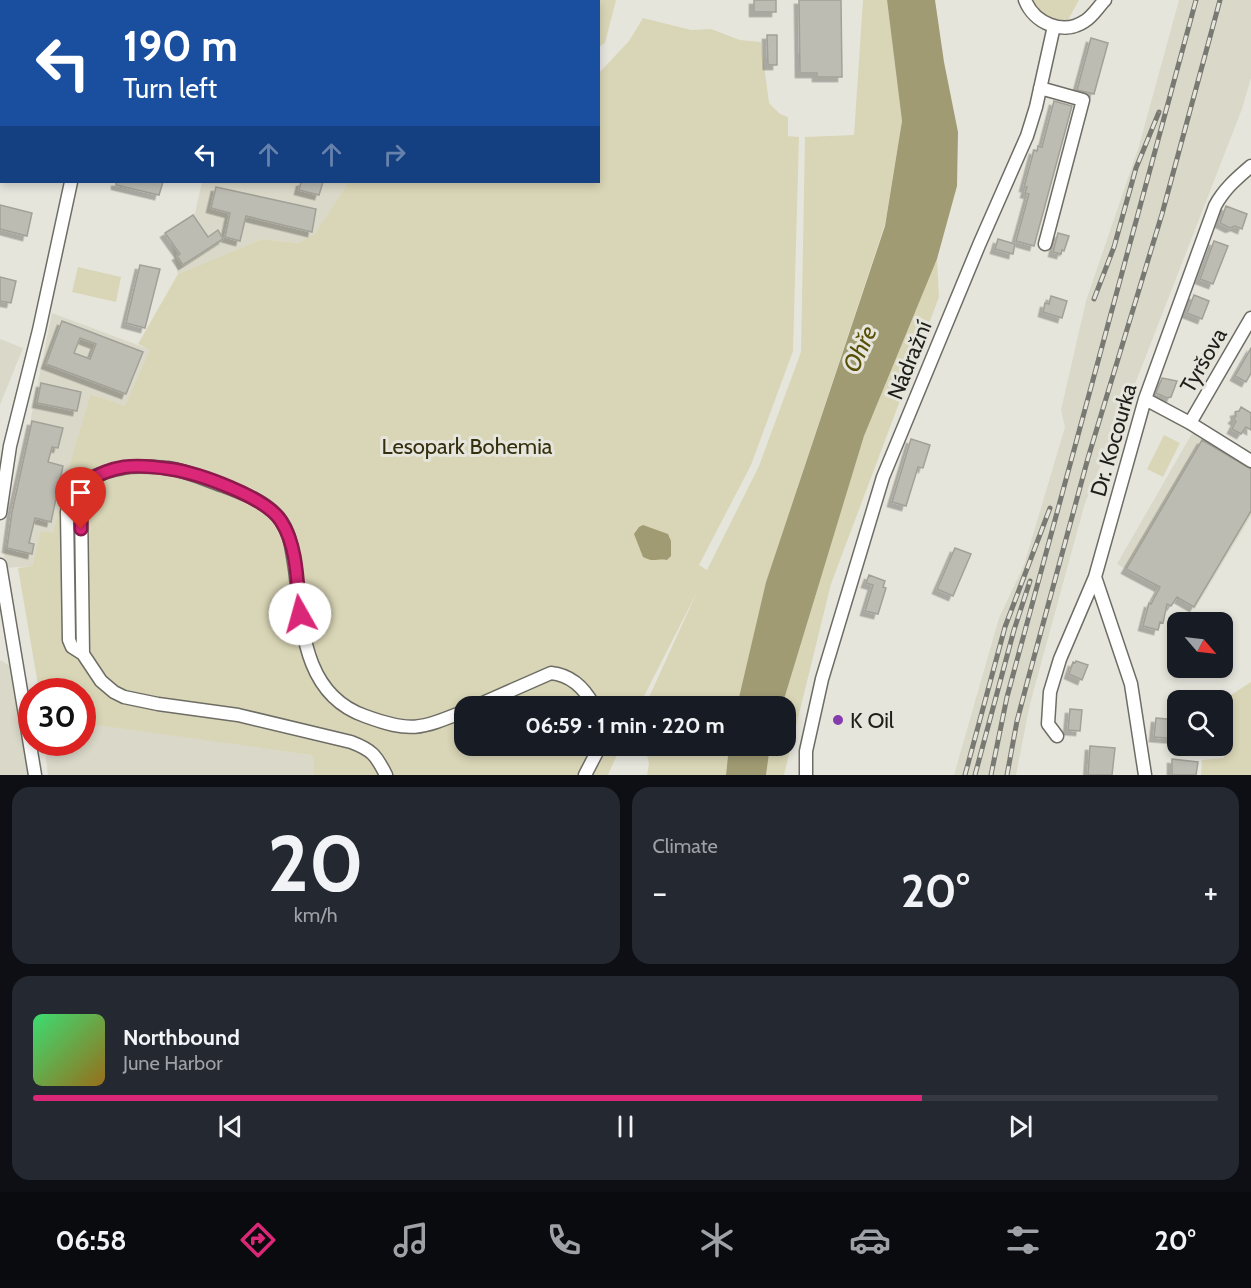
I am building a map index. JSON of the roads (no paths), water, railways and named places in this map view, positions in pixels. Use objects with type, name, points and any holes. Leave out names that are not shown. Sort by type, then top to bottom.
[{"type":"street","points":[[1025,0],[1031,12],[1038,19],[1054,26],[1070,27],[1081,24],[1104,0]]},
{"type":"street","name":"Nádražní","points":[[806,775],[807,751],[822,679],[883,477],[974,256],[1027,136],[1054,26]]},
{"type":"street","points":[[1040,88],[1083,100],[1045,244]]},
{"type":"street","name":"Dr. Kocourka","points":[[1058,736],[1048,724],[1050,692],[1060,659],[1095,577],[1145,399],[1215,206],[1226,188],[1251,166]]},
{"type":"street","points":[[0,504],[10,446],[39,330],[71,183]]},
{"type":"street","name":"Tyršova","points":[[1191,423],[1251,318]]},
{"type":"street","points":[[1145,399],[1249,455]]},
{"type":"street","points":[[386,775],[378,758],[369,749],[351,742],[238,715],[158,704],[114,692],[101,681],[83,654],[72,647],[69,640],[67,512],[71,495],[96,476],[124,467],[168,468],[186,472],[248,495],[265,504],[280,518],[291,538],[303,638],[310,660],[324,685],[338,701],[357,713],[391,725],[414,728],[454,715]]},
{"type":"street","points":[[0,566],[35,775]]},
{"type":"street","points":[[1095,577],[1131,684],[1145,775]]},
{"type":"street","points":[[499,696],[551,673],[563,674],[588,696]]},
{"type":"street","points":[[585,775],[595,756]]},
{"type":"water","name":"Ohře","points":[[887,0],[935,0],[958,132],[957,186],[937,259],[864,436],[785,696],[739,696],[766,582],[885,226],[902,121]]},
{"type":"water","points":[[643,525],[668,534],[671,541],[671,556],[667,560],[643,557],[634,534]]},
{"type":"water","points":[[728,756],[769,756],[766,775],[726,775]]},
{"type":"railway","points":[[991,775],[1007,697],[1196,0]]},
{"type":"railway","points":[[1007,775],[1017,721],[1088,458],[1162,214],[1220,0]]},
{"type":"railway","points":[[1094,299],[1114,247],[1136,168],[1159,112]]},
{"type":"railway","points":[[965,775],[1005,627],[1050,508]]},
{"type":"railway","points":[[975,775],[1014,630],[1030,581]]},
{"type":"place","name":"K Oil","points":[[838,720]]},
{"type":"park label","name":"Lesopark Bohemia","points":[[467,446]]}]
